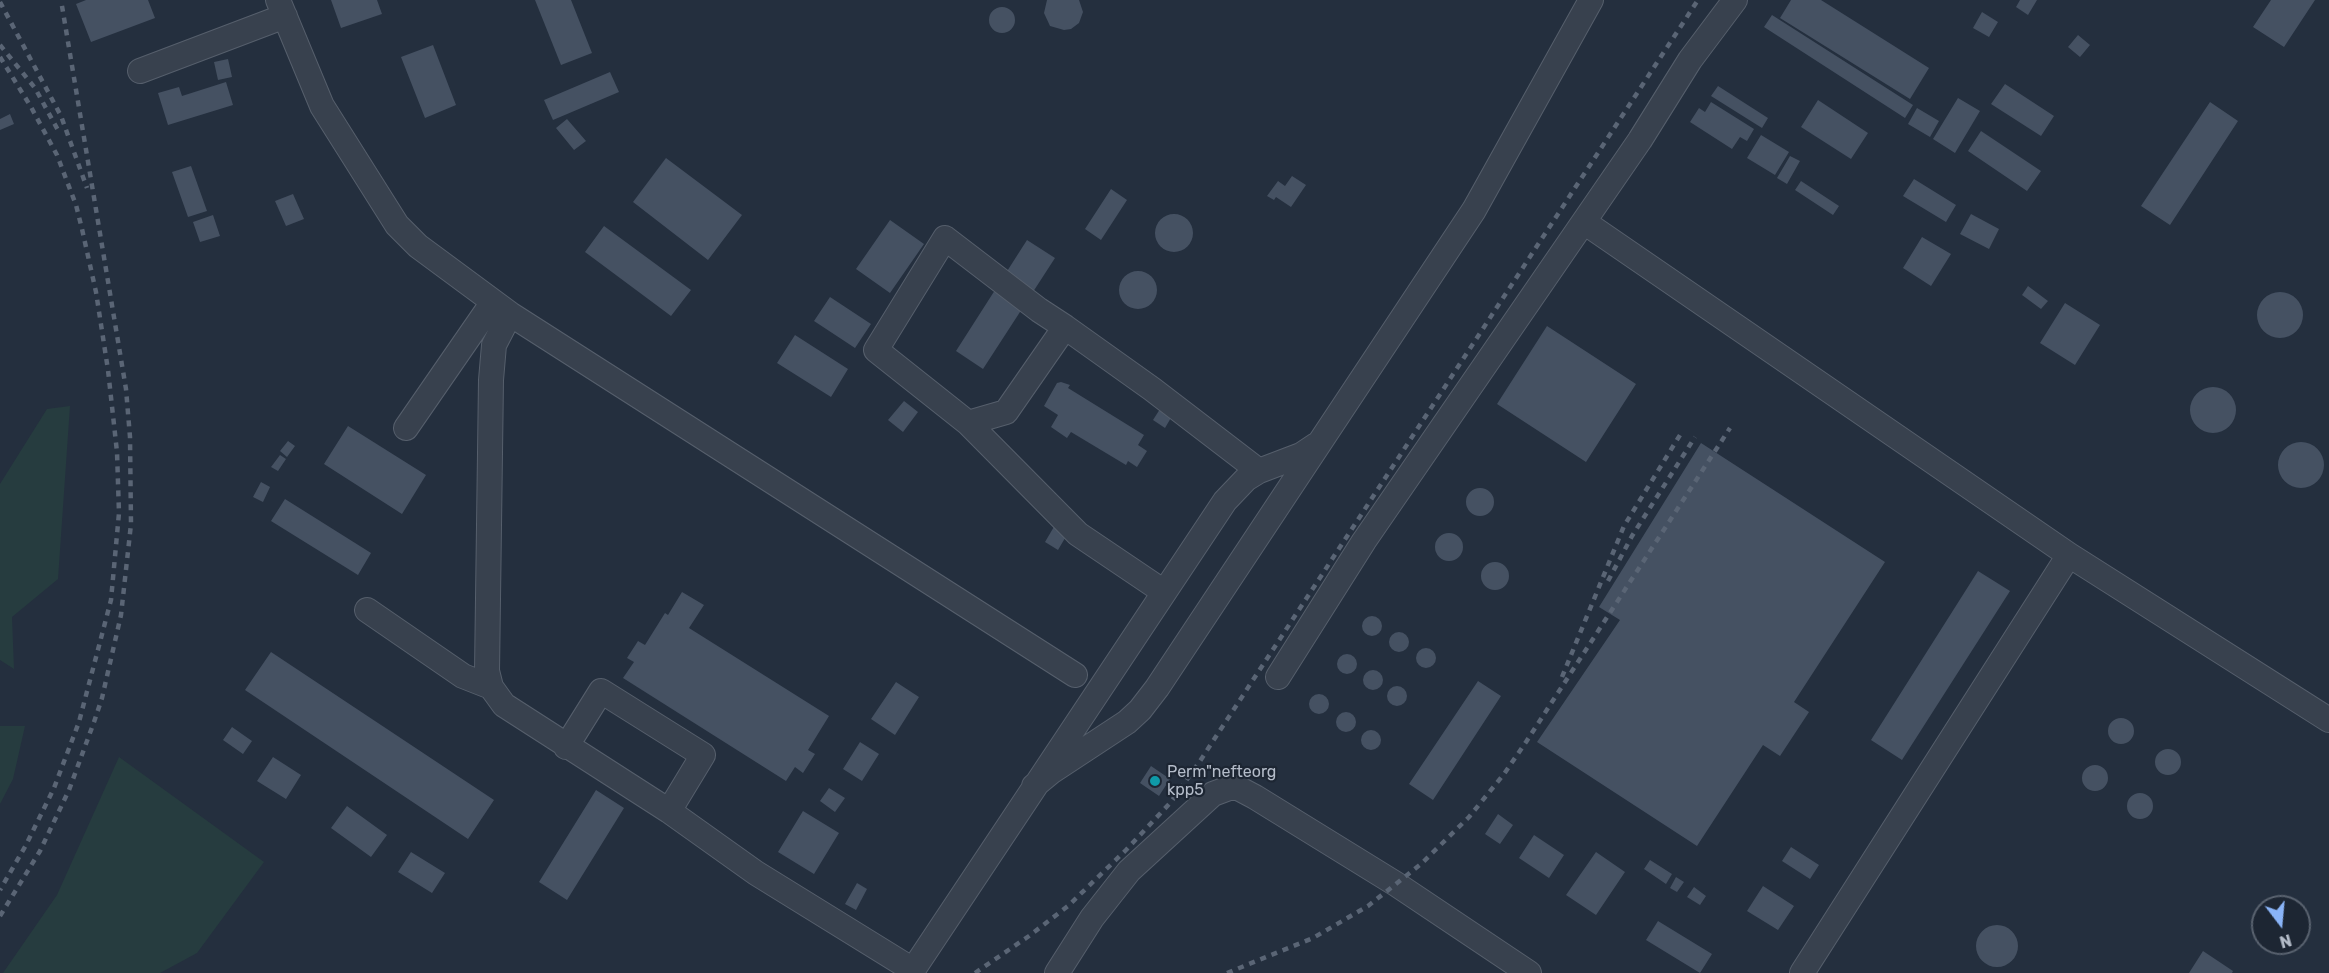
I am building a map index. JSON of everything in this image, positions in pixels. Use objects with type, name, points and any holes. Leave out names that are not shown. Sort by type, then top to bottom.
[{"type":"street","points":[[1034,786],[1051,772],[1113,733],[1140,710],[1157,688],[1474,210],[1591,0]]},
{"type":"street","points":[[1278,677],[1364,541],[1640,140],[1689,60],[1735,0]]},
{"type":"street","points":[[140,71],[282,8],[322,106],[397,225],[418,246],[501,308],[1075,675]]},
{"type":"street","points":[[1584,222],[2069,555],[2329,720]]},
{"type":"street","points":[[1164,592],[1078,534],[968,423],[876,350],[945,238],[1152,389],[1259,471]]},
{"type":"street","points":[[501,308],[494,345],[491,380],[487,671],[490,687],[504,705],[566,747],[669,812],[756,873],[912,971],[1225,501],[1246,478],[1301,455],[1322,440]]},
{"type":"street","points":[[406,428],[501,308]]},
{"type":"street","points":[[968,423],[1006,412],[1065,327]]},
{"type":"street","points":[[1802,973],[2069,555]]},
{"type":"street","points":[[367,610],[463,676],[490,687]]},
{"type":"street","points":[[566,747],[601,691],[703,755],[669,812]]},
{"type":"street","points":[[1057,973],[1092,918],[1129,871],[1213,794],[1228,788],[1238,788],[1396,884],[1529,973]]},
{"type":"green space","points":[[70,406],[58,579],[12,617],[14,669],[0,660],[0,484],[47,409]]},
{"type":"green space","points":[[0,726],[25,726],[13,779],[0,804]]},
{"type":"green space","points":[[119,757],[264,862],[197,953],[160,973],[3,973],[57,895]]},
{"type":"building","points":[[86,0],[148,0],[155,18],[91,42],[76,4]]},
{"type":"building","points":[[331,0],[377,0],[382,14],[341,28]]},
{"type":"building","points":[[535,0],[571,0],[592,53],[561,65]]},
{"type":"building","points":[[1047,0],[1079,0],[1083,12],[1079,23],[1071,29],[1064,30],[1050,26],[1044,13]]},
{"type":"building","points":[[1791,0],[1821,0],[1929,68],[1910,99],[1780,18]]},
{"type":"building","points":[[2020,0],[2037,0],[2028,15],[2016,7]]},
{"type":"building","points":[[2271,0],[2315,0],[2284,47],[2253,27]]},
{"type":"building","points":[[1002,7],[1011,11],[1015,20],[1011,29],[1002,33],[993,29],[989,20],[993,11]]},
{"type":"building","points":[[1982,12],[1998,22],[1989,37],[1973,28]]},
{"type":"building","points":[[1772,15],[1913,105],[1905,118],[1764,27]]},
{"type":"building","points":[[2078,35],[2090,45],[2080,57],[2068,47]]},
{"type":"building","points":[[433,45],[456,105],[425,118],[401,57]]},
{"type":"building","points":[[228,59],[232,77],[218,80],[214,62]]},
{"type":"building","points":[[610,72],[619,92],[553,120],[544,100]]},
{"type":"building","points":[[226,82],[233,105],[168,125],[158,93],[179,87],[182,96]]},
{"type":"building","points":[[2005,84],[2054,116],[2041,136],[1991,104]]},
{"type":"building","points":[[1718,86],[1768,118],[1762,128],[1711,96]]},
{"type":"building","points":[[1958,98],[1980,111],[1955,153],[1933,139]]},
{"type":"building","points":[[1818,100],[1868,133],[1851,159],[1801,127]]},
{"type":"building","points":[[1711,102],[1754,129],[1747,141],[1740,137],[1732,149],[1690,122],[1699,108],[1705,112]]},
{"type":"building","points":[[2210,102],[2238,121],[2170,225],[2141,206]]},
{"type":"building","points":[[1917,108],[1939,121],[1930,137],[1908,124]]},
{"type":"building","points":[[10,114],[14,124],[0,130],[0,119]]},
{"type":"building","points":[[567,119],[586,141],[574,150],[556,128]]},
{"type":"building","points":[[1981,131],[2041,171],[2027,191],[1968,151]]},
{"type":"building","points":[[1761,135],[1789,152],[1775,175],[1747,158]]},
{"type":"building","points":[[1790,156],[1800,161],[1787,184],[1777,178]]},
{"type":"building","points":[[666,158],[742,215],[708,260],[633,202]]},
{"type":"building","points":[[191,166],[207,211],[188,217],[172,172]]},
{"type":"building","points":[[1292,176],[1306,185],[1291,207],[1276,197],[1274,200],[1267,196],[1278,181],[1285,186]]},
{"type":"building","points":[[1914,179],[1956,205],[1946,222],[1903,196]]},
{"type":"building","points":[[1801,181],[1839,206],[1833,215],[1795,190]]},
{"type":"building","points":[[1111,189],[1127,200],[1101,240],[1085,229]]},
{"type":"building","points":[[293,194],[304,219],[286,226],[275,201]]},
{"type":"building","points":[[1174,214],[1188,219],[1193,233],[1188,247],[1174,252],[1160,247],[1155,233],[1160,219]]},
{"type":"building","points":[[1971,214],[1999,229],[1989,249],[1960,234]]},
{"type":"building","points":[[213,215],[220,236],[200,242],[193,222]]},
{"type":"building","points":[[890,220],[924,244],[890,293],[856,269]]},
{"type":"building","points":[[604,226],[691,290],[671,316],[585,252]]},
{"type":"building","points":[[1922,237],[1951,254],[1931,286],[1903,268]]},
{"type":"building","points":[[1027,240],[1055,258],[983,369],[956,351]]},
{"type":"building","points":[[1138,271],[1152,276],[1157,290],[1152,304],[1138,309],[1124,304],[1119,290],[1124,276]]},
{"type":"building","points":[[2028,286],[2048,301],[2041,309],[2022,295]]},
{"type":"building","points":[[2280,292],[2289,293],[2297,298],[2302,306],[2302,324],[2297,332],[2289,337],[2280,338],[2271,337],[2263,332],[2258,324],[2257,315],[2258,306],[2263,298],[2271,293]]},
{"type":"building","points":[[830,297],[871,324],[855,348],[814,321]]},
{"type":"building","points":[[2065,303],[2100,325],[2075,365],[2040,343]]},
{"type":"building","points":[[1547,326],[1636,384],[1586,462],[1497,404]]},
{"type":"building","points":[[795,335],[848,369],[831,397],[777,363]]},
{"type":"building","points":[[1057,383],[1070,385],[1068,388],[1144,435],[1138,445],[1147,451],[1137,467],[1128,461],[1126,465],[1071,432],[1067,438],[1051,427],[1058,415],[1044,406]]},
{"type":"building","points":[[2213,387],[2222,388],[2230,393],[2235,401],[2235,419],[2230,427],[2222,432],[2213,433],[2204,432],[2196,427],[2191,419],[2190,410],[2191,401],[2196,393],[2204,388]]},
{"type":"building","points":[[904,401],[918,412],[903,432],[888,420]]},
{"type":"building","points":[[1160,409],[1172,416],[1165,428],[1153,420]]},
{"type":"building","points":[[348,426],[426,475],[402,514],[324,464]]},
{"type":"building","points":[[288,441],[295,446],[287,457],[280,451]]},
{"type":"building","points":[[2301,442],[2310,443],[2318,448],[2323,456],[2323,474],[2318,482],[2310,487],[2301,488],[2292,487],[2284,482],[2279,474],[2278,465],[2279,456],[2284,448],[2292,443]]},
{"type":"building","points":[[1701,443],[1885,562],[1794,702],[1809,712],[1780,756],[1763,745],[1697,846],[1537,742],[1620,620],[1599,607]]},
{"type":"building","points":[[280,455],[286,459],[278,471],[271,467]]},
{"type":"building","points":[[261,482],[270,487],[263,502],[253,497]]},
{"type":"building","points":[[1480,488],[1490,492],[1494,502],[1490,512],[1480,516],[1470,512],[1466,502],[1470,492]]},
{"type":"building","points":[[285,499],[371,553],[358,575],[271,521]]},
{"type":"building","points":[[1055,525],[1068,533],[1058,550],[1045,542]]},
{"type":"building","points":[[1449,533],[1459,537],[1463,547],[1459,557],[1449,561],[1439,557],[1435,547],[1439,537]]},
{"type":"building","points":[[1495,562],[1505,566],[1509,576],[1505,586],[1495,590],[1485,586],[1481,576],[1485,566]]},
{"type":"building","points":[[1978,571],[2010,591],[1902,760],[1871,740]]},
{"type":"building","points":[[682,592],[704,605],[689,628],[829,716],[808,750],[815,754],[803,773],[795,767],[786,781],[623,678],[634,662],[627,658],[638,641],[645,645],[665,613],[668,615]]},
{"type":"building","points":[[1368,616],[1376,616],[1382,622],[1382,630],[1376,636],[1368,636],[1362,630],[1362,622]]},
{"type":"building","points":[[1395,632],[1403,632],[1409,638],[1409,646],[1403,652],[1395,652],[1389,646],[1389,638]]},
{"type":"building","points":[[1422,648],[1430,648],[1436,654],[1436,662],[1430,668],[1422,668],[1416,662],[1416,654]]},
{"type":"building","points":[[271,652],[494,800],[468,839],[245,690]]},
{"type":"building","points":[[1343,654],[1351,654],[1357,660],[1357,668],[1351,674],[1343,674],[1337,668],[1337,660]]},
{"type":"building","points":[[1369,670],[1377,670],[1383,676],[1383,684],[1377,690],[1369,690],[1363,684],[1363,676]]},
{"type":"building","points":[[1478,681],[1501,696],[1433,800],[1409,784]]},
{"type":"building","points":[[896,682],[919,697],[895,735],[871,719]]},
{"type":"building","points":[[1393,686],[1401,686],[1407,692],[1407,700],[1401,706],[1393,706],[1387,700],[1387,692]]},
{"type":"building","points":[[1315,694],[1323,694],[1329,700],[1329,708],[1323,714],[1315,714],[1309,708],[1309,700]]},
{"type":"building","points":[[1342,712],[1350,712],[1356,718],[1356,726],[1350,732],[1342,732],[1336,726],[1336,718]]},
{"type":"building","points":[[2121,718],[2130,722],[2134,731],[2130,740],[2121,744],[2112,740],[2108,731],[2112,722]]},
{"type":"building","points":[[232,727],[252,741],[243,754],[223,740]]},
{"type":"building","points":[[1367,730],[1375,730],[1381,736],[1381,744],[1375,750],[1367,750],[1361,744],[1361,736]]},
{"type":"building","points":[[860,742],[879,754],[862,781],[843,769]]},
{"type":"building","points":[[2168,749],[2177,753],[2181,762],[2177,771],[2168,775],[2159,771],[2155,762],[2159,753]]},
{"type":"building","points":[[273,757],[301,775],[286,799],[257,781]]},
{"type":"building","points":[[2095,765],[2104,769],[2108,778],[2104,787],[2095,791],[2086,787],[2082,778],[2086,769]]},
{"type":"building","name":"Perm\"nefteorg kpp5","points":[[1151,766],[1170,779],[1159,796],[1140,783]]},
{"type":"building","points":[[829,788],[845,798],[835,812],[820,801]]},
{"type":"building","points":[[596,790],[624,808],[567,900],[539,882]]},
{"type":"building","points":[[2140,793],[2149,797],[2153,806],[2149,815],[2140,819],[2131,815],[2127,806],[2131,797]]},
{"type":"building","points":[[347,806],[387,835],[371,857],[331,828]]},
{"type":"building","points":[[803,811],[839,833],[814,874],[778,852]]},
{"type":"building","points":[[1498,814],[1513,825],[1500,844],[1485,834]]},
{"type":"building","points":[[1534,835],[1564,855],[1549,878],[1519,858]]},
{"type":"building","points":[[1791,847],[1819,865],[1810,879],[1782,861]]},
{"type":"building","points":[[411,852],[445,873],[432,893],[398,872]]},
{"type":"building","points":[[1596,852],[1625,872],[1596,915],[1566,895]]},
{"type":"building","points":[[1650,860],[1672,874],[1666,884],[1644,869]]},
{"type":"building","points":[[1676,877],[1684,882],[1677,892],[1670,888]]},
{"type":"building","points":[[857,883],[867,889],[856,910],[845,904]]},
{"type":"building","points":[[1763,886],[1794,906],[1778,930],[1747,911]]},
{"type":"building","points":[[1694,887],[1706,896],[1700,905],[1687,897]]},
{"type":"building","points":[[1658,921],[1712,954],[1700,973],[1646,940]]},
{"type":"building","points":[[1997,925],[2012,931],[2018,946],[2012,961],[1997,967],[1982,961],[1976,946],[1982,931]]},
{"type":"building","points":[[2203,951],[2233,971],[2232,973],[2189,973]]},
{"type":"railway","points":[[0,916],[40,851],[69,790],[94,722],[102,698],[121,615],[131,524],[130,437],[126,389],[61,0]]},
{"type":"railway","points":[[975,973],[1068,906],[1126,850],[1171,802],[1698,0]]},
{"type":"railway","points":[[0,2],[61,116],[87,188]]},
{"type":"railway","points":[[0,45],[35,88],[59,132]]},
{"type":"railway","points":[[0,57],[57,155],[76,205],[96,292],[108,370],[117,452],[119,513],[111,600],[79,722],[54,788],[26,845],[0,890]]},
{"type":"railway","points":[[1227,973],[1313,938],[1368,906],[1421,864],[1469,817],[1504,774],[1526,742],[1730,428]]},
{"type":"railway","points":[[1562,677],[1624,526],[1680,435]]},
{"type":"railway","points":[[1608,581],[1632,536],[1695,437]]},
{"type":"place","name":"Perm\"nefteorg kpp5","points":[[1155,781]]}]
